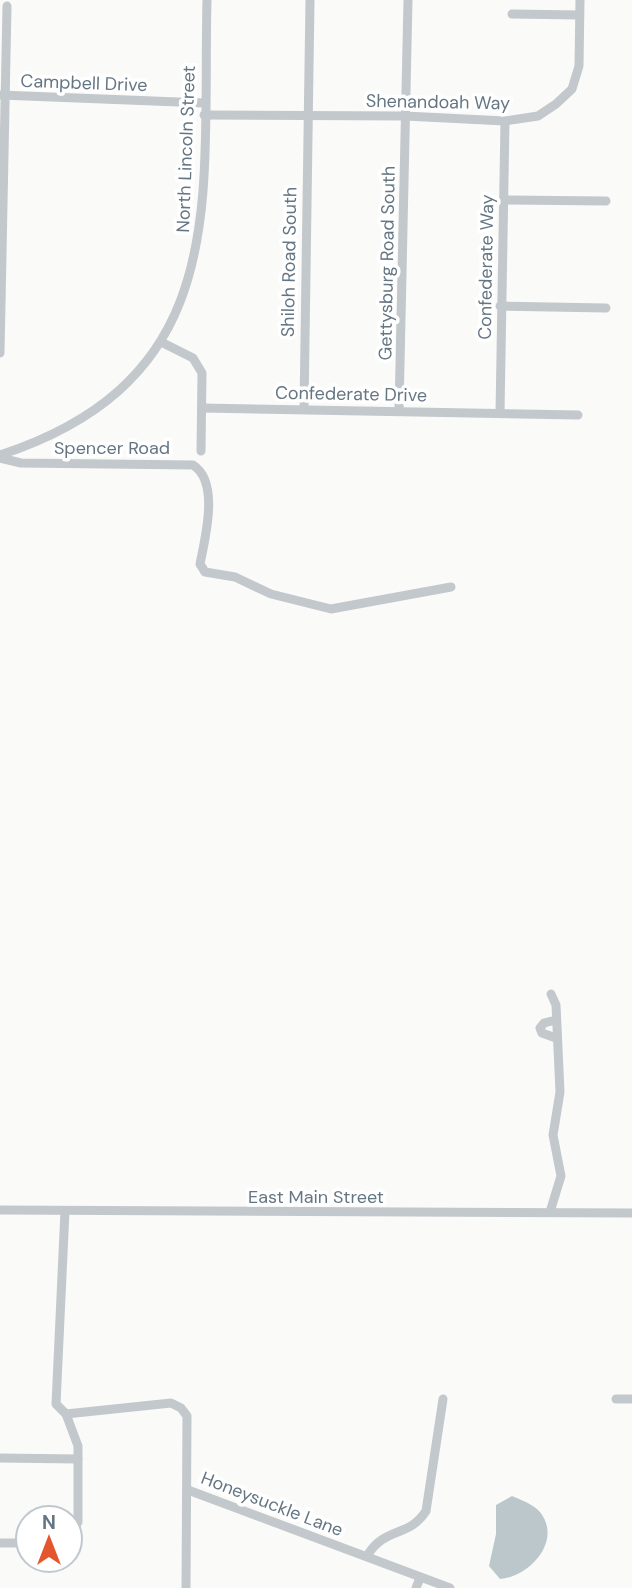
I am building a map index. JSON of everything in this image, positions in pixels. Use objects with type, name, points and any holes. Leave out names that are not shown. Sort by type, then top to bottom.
[{"type":"street","name":"North Lincoln Street","points":[[0,457],[55,435],[87,416],[123,386],[161,342],[180,306],[195,263],[203,219],[207,0]]},
{"type":"street","name":"Shiloh Road South","points":[[304,408],[310,0]]},
{"type":"street","name":"Gettysburg Road South","points":[[399,410],[408,0]]},
{"type":"street","name":"Shenandoah Way","points":[[204,115],[405,116],[505,121],[538,116],[572,89],[579,66],[580,0]]},
{"type":"street","points":[[0,354],[2,95],[8,6]]},
{"type":"street","points":[[512,14],[579,15]]},
{"type":"street","name":"Campbell Drive","points":[[2,95],[204,103]]},
{"type":"street","name":"Confederate Way","points":[[500,413],[505,121]]},
{"type":"street","points":[[503,200],[606,201]]},
{"type":"street","points":[[500,306],[606,308]]},
{"type":"street","points":[[161,342],[193,358],[202,373],[201,451]]},
{"type":"street","name":"Confederate Drive","points":[[202,408],[578,415]]},
{"type":"street","name":"Spencer Road","points":[[0,457],[6,462],[29,464],[193,465],[205,480],[209,506],[208,531],[200,564],[205,572],[235,577],[271,594],[318,607],[341,608],[451,587]]},
{"type":"street","points":[[550,1212],[561,1176],[553,1135],[560,1092],[556,1005],[551,994]]},
{"type":"street","points":[[556,1020],[544,1023],[540,1028],[542,1033],[556,1038]]},
{"type":"street","name":"East Main Street","points":[[0,1210],[632,1213]]},
{"type":"street","points":[[65,1211],[56,1404],[66,1414],[78,1446],[78,1504]]},
{"type":"street","points":[[367,1556],[383,1536],[410,1528],[419,1522],[426,1511],[432,1457],[443,1399]]},
{"type":"street","points":[[616,1399],[632,1399]]},
{"type":"street","name":"Honeysuckle Lane","points":[[66,1414],[161,1403],[181,1408],[187,1416],[188,1490],[450,1588]]},
{"type":"street","points":[[0,1458],[78,1459]]},
{"type":"street","points":[[186,1588],[188,1490]]},
{"type":"street","points":[[416,1588],[420,1578]]},
{"type":"shaded area","points":[[512,1496],[540,1512],[548,1534],[540,1556],[531,1565],[511,1577],[500,1579],[489,1566],[496,1534],[496,1505]]}]
